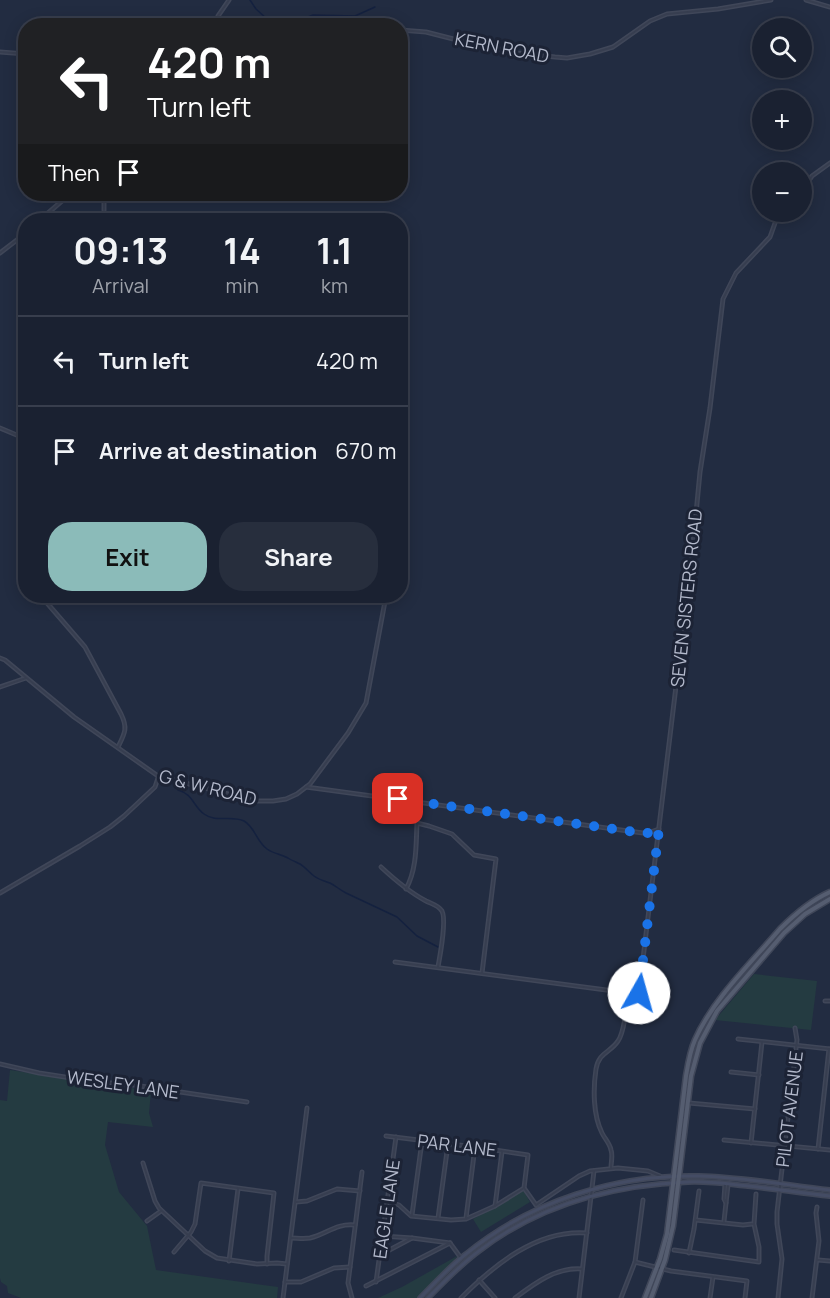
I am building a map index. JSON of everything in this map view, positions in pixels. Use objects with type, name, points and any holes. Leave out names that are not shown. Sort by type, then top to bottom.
[{"type":"main road","points":[[645,1298],[660,1268],[667,1234],[686,1076],[691,1052],[703,1024],[721,997],[790,919],[830,892]]},
{"type":"main road","points":[[651,1298],[673,1226],[691,1076],[696,1054],[708,1026],[717,1011],[784,933],[805,914],[830,899]]},
{"type":"main road","points":[[420,1298],[461,1258],[498,1230],[562,1199],[618,1183],[688,1176],[830,1190]]},
{"type":"main road","points":[[428,1298],[456,1271],[501,1236],[536,1217],[591,1196],[638,1186],[694,1182],[830,1196]]},
{"type":"main road","points":[[475,1255],[478,1244]]},
{"type":"street","points":[[217,18],[229,0]]},
{"type":"street","name":"KERN ROAD","points":[[408,31],[426,32],[518,53],[567,57],[590,54],[613,47],[650,21],[667,14],[718,9],[771,0]]},
{"type":"street","points":[[806,0],[830,7]]},
{"type":"street","points":[[0,52],[18,53]]},
{"type":"street","points":[[812,176],[830,163]]},
{"type":"street","points":[[48,213],[62,201]]},
{"type":"street","points":[[104,201],[104,210]]},
{"type":"street","name":"SEVEN SISTERS ROAD","points":[[620,992],[631,994],[638,1000],[686,618],[700,472],[723,299],[736,273],[770,237],[775,222]]},
{"type":"street","points":[[0,253],[18,239]]},
{"type":"street","points":[[0,428],[18,436]]},
{"type":"street","points":[[47,603],[85,647],[124,720],[126,729],[118,747]]},
{"type":"street","name":"G & W ROAD","points":[[0,658],[74,717],[148,771],[158,776],[255,801],[273,801],[297,794],[310,784],[348,733],[366,703],[385,603]]},
{"type":"street","points":[[0,687],[26,678]]},
{"type":"street","points":[[0,893],[80,846],[124,816],[155,787],[158,776]]},
{"type":"street","points":[[305,787],[643,833],[659,829]]},
{"type":"street","points":[[406,889],[410,883],[414,864],[417,823],[452,834],[474,855],[496,859],[482,973]]},
{"type":"street","points":[[381,867],[406,889],[435,904],[442,911],[443,929],[438,967]]},
{"type":"street","points":[[395,962],[620,992],[626,1001],[620,1038],[602,1054],[596,1068],[596,1117],[611,1148],[611,1168]]},
{"type":"street","points":[[825,1001],[830,1001]]},
{"type":"street","name":"PILOT AVENUE","points":[[778,1298],[782,1259],[777,1218],[796,1046],[795,1028]]},
{"type":"street","points":[[738,1039],[830,1049],[818,1149]]},
{"type":"street","points":[[751,1143],[762,1042]]},
{"type":"street","name":"WESLEY LANE","points":[[0,1064],[97,1082],[127,1084],[247,1102]]},
{"type":"street","points":[[731,1072],[759,1076]]},
{"type":"street","points":[[688,1103],[755,1109]]},
{"type":"street","points":[[283,1298],[307,1108]]},
{"type":"street","name":"PAR LANE","points":[[386,1136],[528,1155],[524,1188]]},
{"type":"street","name":"EAGLE LANE","points":[[376,1282],[396,1137]]},
{"type":"street","points":[[724,1140],[830,1150]]},
{"type":"street","points":[[412,1216],[422,1141]]},
{"type":"street","points":[[438,1219],[448,1144]]},
{"type":"street","points":[[466,1219],[475,1147]]},
{"type":"street","points":[[495,1206],[502,1151]]},
{"type":"street","points":[[143,1163],[155,1201],[161,1210],[212,1256],[254,1264],[287,1264]]},
{"type":"street","points":[[387,1201],[399,1205],[412,1216],[451,1220],[466,1219],[495,1206],[524,1188],[536,1205],[579,1176],[594,1171],[611,1168],[648,1171],[661,1177]]},
{"type":"street","points":[[579,1298],[594,1171]]},
{"type":"street","points":[[352,1298],[349,1287],[350,1267],[362,1172]]},
{"type":"street","points":[[174,1252],[194,1228],[201,1183],[274,1193],[267,1264]]},
{"type":"street","points":[[724,1223],[726,1203],[724,1199],[727,1184]]},
{"type":"street","points":[[229,1261],[238,1188]]},
{"type":"street","points":[[295,1202],[307,1201],[338,1189],[360,1191]]},
{"type":"street","points":[[689,1253],[699,1191]]},
{"type":"street","points":[[674,1250],[759,1262],[759,1247],[753,1224],[756,1194]]},
{"type":"street","points":[[621,1298],[635,1262],[643,1200]]},
{"type":"street","points":[[812,1298],[819,1241],[817,1207]]},
{"type":"street","points":[[147,1221],[161,1210]]},
{"type":"street","points":[[696,1220],[753,1224]]},
{"type":"street","points":[[291,1238],[307,1239],[340,1225],[356,1225]]},
{"type":"street","points":[[461,1298],[480,1280],[512,1256],[536,1242],[564,1233],[587,1233]]},
{"type":"street","points":[[382,1236],[450,1244],[461,1258]]},
{"type":"street","points":[[380,1256],[412,1238]]},
{"type":"street","points":[[366,1286],[450,1244]]},
{"type":"street","points":[[817,1260],[830,1261]]},
{"type":"street","points":[[635,1262],[671,1271],[747,1281],[745,1298]]},
{"type":"street","points":[[285,1282],[301,1282],[334,1268],[350,1267]]},
{"type":"street","points":[[515,1298],[554,1273],[582,1269]]},
{"type":"street","points":[[710,1298],[713,1276]]},
{"type":"street","points":[[480,1280],[495,1298]]},
{"type":"green space","points":[[754,974],[817,981],[811,1030],[715,1020]]},
{"type":"green space","points":[[10,1070],[151,1091],[149,1113],[153,1127],[108,1122],[105,1145],[119,1192],[147,1226],[156,1270],[278,1287],[277,1298],[21,1298],[8,1293],[7,1286],[1,1282],[0,1278],[0,1100],[7,1101]]},
{"type":"green space","points":[[523,1190],[530,1202],[481,1232],[473,1219]]},
{"type":"green space","points":[[459,1255],[417,1298],[378,1298],[402,1287]]},
{"type":"waterway","points":[[250,0],[266,18]]},
{"type":"waterway","points":[[306,18],[313,15],[355,16],[375,7]]},
{"type":"waterway","points":[[178,790],[187,794],[200,811],[209,817],[244,821],[267,849],[300,864],[314,876],[346,893],[397,917],[417,936],[438,947]]},
{"type":"route","points":[[398,799],[643,833],[659,829],[639,993]]}]
